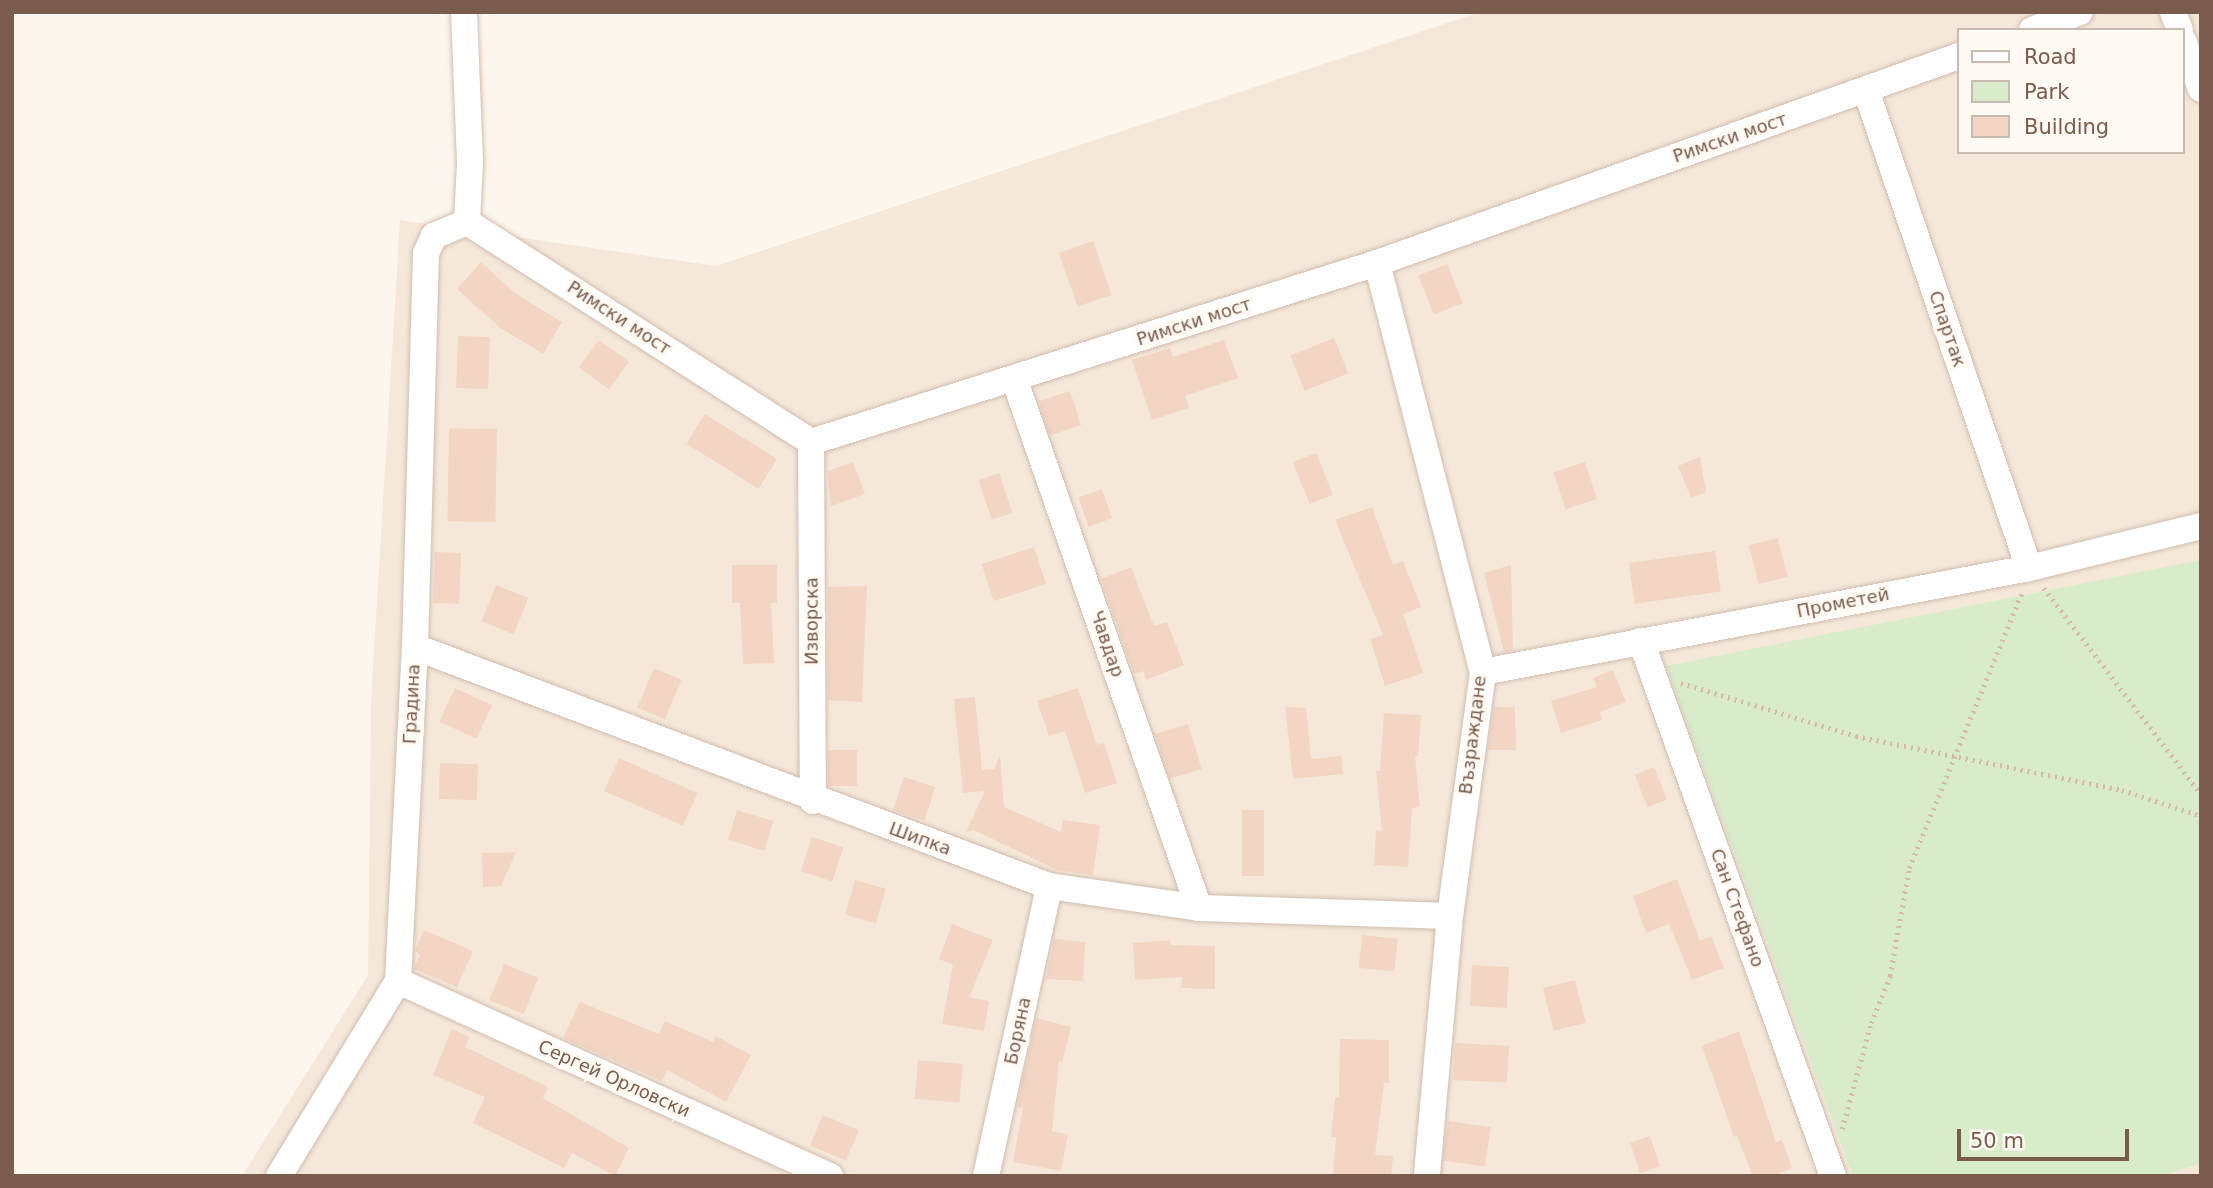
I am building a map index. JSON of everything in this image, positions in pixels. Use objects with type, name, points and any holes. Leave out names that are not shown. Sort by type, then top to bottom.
[{"type":"street","points":[[464,12],[470,164],[467,222]]},
{"type":"street","points":[[2037,28],[2080,12]]},
{"type":"street","points":[[2185,45],[2201,89]]},
{"type":"street","name":"Римски мост","points":[[467,222],[811,442],[1015,381],[1377,263],[1958,56]]},
{"type":"street","name":"Спартак","points":[[1866,90],[2029,568]]},
{"type":"street","name":"Градина","points":[[279,1176],[398,981],[415,647],[425,253],[434,236],[467,222]]},
{"type":"street","name":"Възраждане","points":[[1377,263],[1483,672],[1450,916],[1427,1176]]},
{"type":"street","name":"Чавдар","points":[[1015,381],[1199,908]]},
{"type":"street","name":"Изворска","points":[[811,442],[813,800]]},
{"type":"street","name":"Прометей","points":[[1483,672],[2029,568],[2201,526]]},
{"type":"street","name":"Сан Стефано","points":[[1641,641],[1832,1173]]},
{"type":"street","name":"Шипка","points":[[415,647],[813,800],[1049,886],[1199,908],[1450,916]]},
{"type":"street","name":"Боряна","points":[[986,1176],[1049,886]]},
{"type":"street","name":"Сергей Орловски","points":[[398,981],[830,1176]]},
{"type":"path","points":[[1832,1173],[1871,1023],[1890,976],[1909,868],[2015,613],[2029,568]]},
{"type":"path","points":[[2029,568],[2201,794]]},
{"type":"path","points":[[1654,674],[1856,736],[2122,790],[2201,816]]},
{"type":"shaded area","points":[[1480,12],[2201,12],[2201,1176],[242,1176],[368,975],[371,700],[400,220],[716,266]]},
{"type":"green space","points":[[2201,560],[2201,1163],[2163,1176],[1853,1176],[1666,666]]},
{"type":"building","points":[[1093,241],[1112,295],[1078,307],[1059,253]]},
{"type":"building","points":[[481,262],[516,294],[562,322],[543,354],[499,327],[457,289]]},
{"type":"building","points":[[1447,264],[1463,303],[1434,315],[1418,276]]},
{"type":"building","points":[[458,336],[490,337],[488,389],[456,388]]},
{"type":"building","points":[[1334,338],[1348,373],[1305,391],[1290,356]]},
{"type":"building","points":[[599,340],[629,362],[609,389],[579,368]]},
{"type":"building","points":[[1224,340],[1238,378],[1185,396],[1189,408],[1152,420],[1132,360],[1170,348],[1173,357]]},
{"type":"building","points":[[1070,391],[1081,425],[1050,435],[1039,401]]},
{"type":"building","points":[[705,414],[777,459],[759,489],[686,444]]},
{"type":"building","points":[[449,428],[497,429],[495,522],[447,521]]},
{"type":"building","points":[[1316,453],[1333,495],[1310,504],[1293,462]]},
{"type":"building","points":[[1700,457],[1706,492],[1691,498],[1678,466]]},
{"type":"building","points":[[853,462],[865,494],[831,506],[827,471]]},
{"type":"building","points":[[1585,462],[1597,499],[1566,509],[1554,472]]},
{"type":"building","points":[[999,473],[1013,513],[992,520],[978,480]]},
{"type":"building","points":[[1102,489],[1112,518],[1088,526],[1078,497]]},
{"type":"building","points":[[1372,507],[1393,565],[1403,561],[1421,607],[1403,614],[1423,673],[1385,686],[1370,639],[1383,635],[1335,520]]},
{"type":"building","points":[[1778,538],[1788,577],[1759,584],[1749,545]]},
{"type":"building","points":[[1034,547],[1046,584],[994,601],[982,564]]},
{"type":"building","points":[[1715,551],[1721,592],[1635,604],[1629,563]]},
{"type":"building","points":[[435,552],[461,553],[459,604],[433,603]]},
{"type":"building","points":[[732,565],[777,565],[777,603],[771,603],[774,663],[743,664],[740,603],[732,603]]},
{"type":"building","points":[[1511,565],[1513,650],[1504,652],[1484,573]]},
{"type":"building","points":[[1131,567],[1154,626],[1167,622],[1184,665],[1146,680],[1143,671],[1134,674],[1101,579]]},
{"type":"building","points":[[496,585],[528,598],[514,634],[481,621]]},
{"type":"building","points":[[867,586],[862,702],[828,700],[828,587]]},
{"type":"building","points":[[654,668],[682,680],[665,719],[637,708]]},
{"type":"building","points":[[1613,670],[1626,702],[1600,712],[1602,720],[1561,733],[1551,701],[1597,687],[1593,678]]},
{"type":"building","points":[[455,688],[492,705],[477,739],[439,722]]},
{"type":"building","points":[[1078,688],[1097,745],[1104,743],[1117,783],[1085,793],[1065,731],[1049,736],[1037,701]]},
{"type":"building","points":[[975,697],[982,770],[994,769],[1000,756],[1004,807],[1061,832],[1063,820],[1100,825],[1093,875],[1057,870],[974,830],[966,832],[985,791],[963,793],[954,699]]},
{"type":"building","points":[[1285,707],[1306,708],[1311,759],[1341,756],[1343,774],[1293,779]]},
{"type":"building","points":[[1494,707],[1515,707],[1516,750],[1488,750]]},
{"type":"building","points":[[1384,713],[1421,715],[1418,756],[1415,756],[1420,807],[1412,808],[1408,867],[1374,865],[1376,830],[1382,831],[1376,771],[1380,771]]},
{"type":"building","points":[[1188,724],[1202,769],[1169,779],[1155,734]]},
{"type":"building","points":[[828,750],[857,750],[857,786],[828,786]]},
{"type":"building","points":[[619,758],[698,793],[683,826],[604,791]]},
{"type":"building","points":[[440,763],[478,764],[477,800],[439,799]]},
{"type":"building","points":[[1654,767],[1667,799],[1648,807],[1635,775]]},
{"type":"building","points":[[904,777],[935,787],[925,820],[893,810]]},
{"type":"building","points":[[737,810],[773,821],[764,851],[728,840]]},
{"type":"building","points":[[1242,810],[1264,810],[1264,876],[1242,876]]},
{"type":"building","points":[[812,837],[843,847],[832,881],[801,871]]},
{"type":"building","points":[[516,852],[501,886],[483,887],[482,853]]},
{"type":"building","points":[[1677,879],[1700,941],[1711,936],[1724,968],[1692,980],[1669,924],[1646,933],[1633,896]]},
{"type":"building","points":[[855,880],[886,889],[876,923],[845,915]]},
{"type":"building","points":[[952,924],[993,940],[969,997],[989,1001],[984,1031],[942,1024],[953,965],[939,959]]},
{"type":"building","points":[[424,930],[473,951],[457,987],[414,969],[420,955],[415,950]]},
{"type":"building","points":[[1362,935],[1398,939],[1394,972],[1359,968]]},
{"type":"building","points":[[1054,939],[1085,942],[1083,981],[1046,979]]},
{"type":"building","points":[[1170,940],[1171,945],[1215,946],[1215,989],[1181,988],[1182,977],[1135,980],[1133,943]]},
{"type":"building","points":[[504,964],[538,978],[524,1014],[489,1000]]},
{"type":"building","points":[[1472,965],[1509,967],[1507,1008],[1470,1006]]},
{"type":"building","points":[[1575,980],[1586,1023],[1554,1031],[1543,988]]},
{"type":"building","points":[[580,1002],[659,1034],[665,1021],[713,1042],[716,1036],[751,1055],[726,1102],[667,1070],[662,1081],[563,1038]]},
{"type":"building","points":[[1036,1018],[1071,1027],[1062,1062],[1059,1061],[1052,1131],[1068,1134],[1061,1171],[1013,1162],[1023,1108],[1018,1107],[1019,1097]]},
{"type":"building","points":[[452,1029],[469,1037],[465,1047],[548,1087],[543,1098],[629,1148],[615,1176],[572,1153],[564,1168],[473,1123],[485,1097],[433,1075]]},
{"type":"building","points":[[1739,1031],[1776,1142],[1782,1140],[1792,1168],[1773,1176],[1753,1176],[1737,1136],[1734,1137],[1702,1046]]},
{"type":"building","points":[[1340,1039],[1389,1040],[1389,1083],[1384,1083],[1375,1155],[1393,1156],[1391,1176],[1333,1176],[1336,1137],[1331,1137],[1335,1097],[1339,1097]]},
{"type":"building","points":[[1455,1043],[1509,1046],[1507,1083],[1453,1080]]},
{"type":"building","points":[[918,1060],[963,1064],[959,1103],[915,1099]]},
{"type":"building","points":[[823,1115],[859,1130],[846,1161],[810,1145]]},
{"type":"building","points":[[1448,1121],[1491,1127],[1485,1167],[1442,1161]]},
{"type":"building","points":[[1650,1136],[1660,1166],[1640,1173],[1630,1142]]}]
